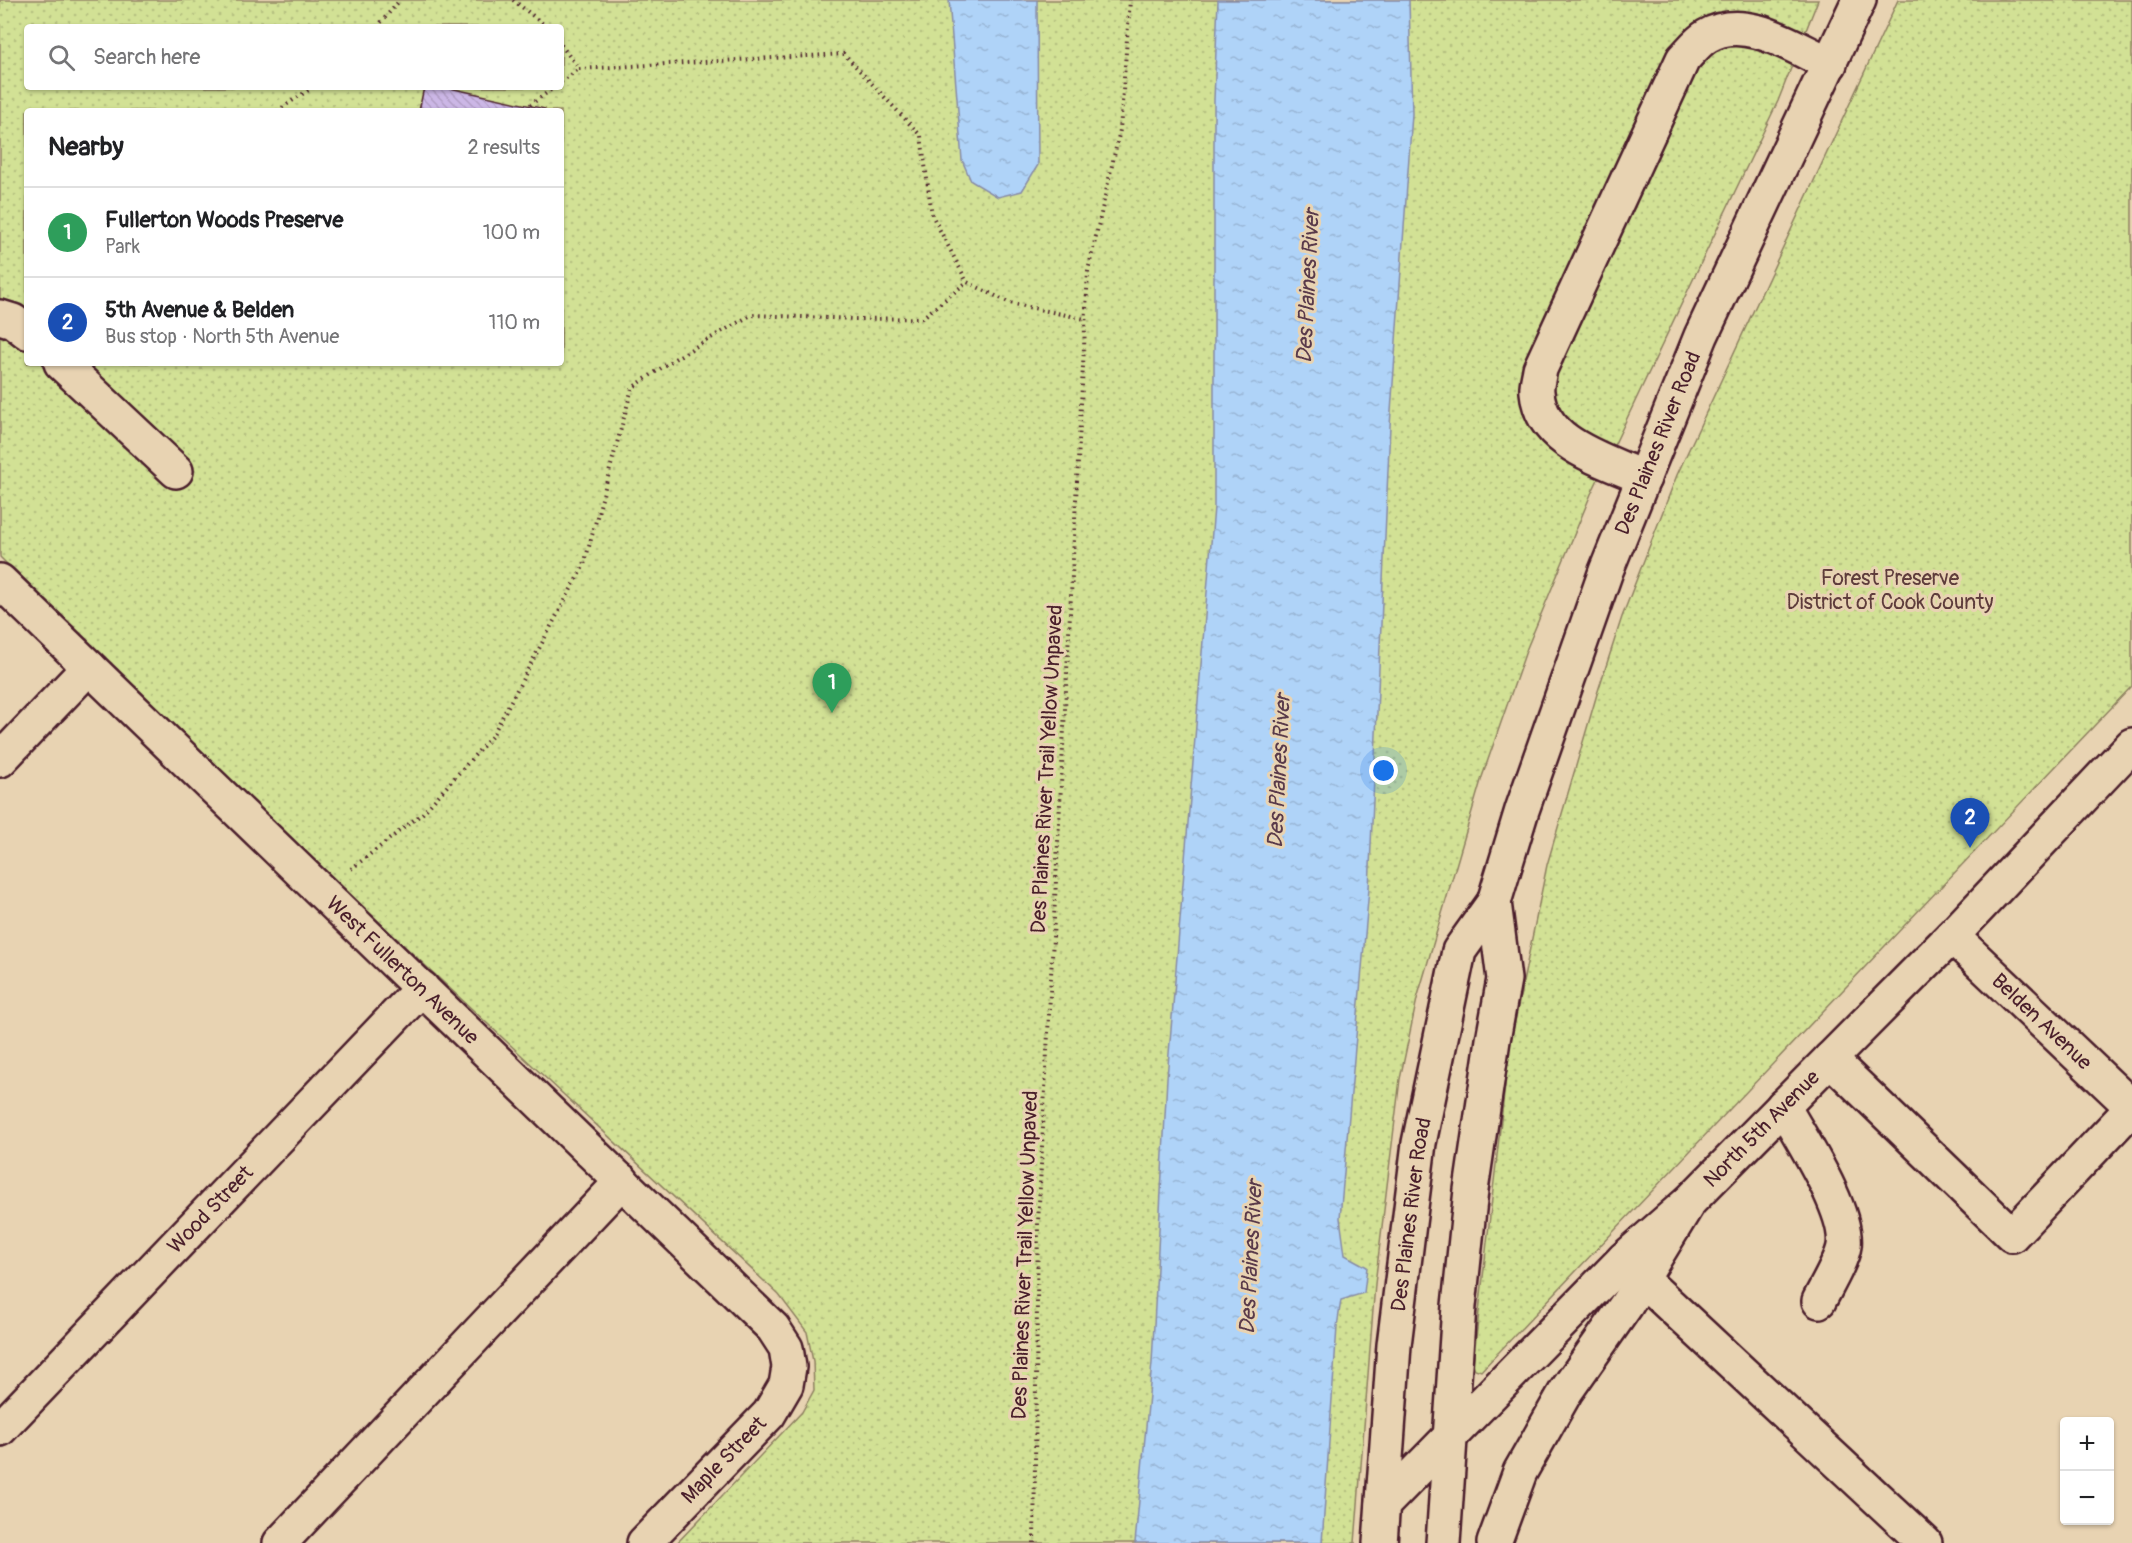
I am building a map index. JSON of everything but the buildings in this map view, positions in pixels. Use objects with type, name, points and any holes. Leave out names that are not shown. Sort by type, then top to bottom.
[{"type":"street","name":"Des Plaines River Road","points":[[1380,1543],[1394,1345],[1419,1143],[1459,951],[1494,902],[1522,810],[1606,571],[1701,336],[1859,0]]},
{"type":"street","points":[[1644,478],[1588,453],[1557,433],[1546,421],[1539,405],[1537,390],[1540,369],[1683,59],[1699,41],[1722,29],[1755,31],[1830,64]]},
{"type":"street","points":[[0,316],[13,321],[24,330]]},
{"type":"street","points":[[64,366],[176,471]]},
{"type":"street","name":"West Fullerton Avenue","points":[[0,581],[773,1328],[786,1348],[789,1367]]},
{"type":"street","points":[[0,760],[89,667]]},
{"type":"street","name":"North 5th Avenue","points":[[1633,1269],[1689,1202],[1952,936],[2132,745]]},
{"type":"street","name":"Des Plaines River Road","points":[[1443,1543],[1459,1306],[1471,1190],[1504,978],[1494,902]]},
{"type":"street","name":"Belden Avenue","points":[[1952,936],[2132,1108]]},
{"type":"street","name":"Wood Street","points":[[0,1429],[422,988]]},
{"type":"street","points":[[1830,1059],[2012,1234],[2132,1108]]},
{"type":"street","points":[[1783,1106],[1838,1207],[1844,1232],[1844,1247],[1819,1301]]},
{"type":"street","points":[[280,1543],[622,1181]]},
{"type":"street","points":[[1383,1505],[1451,1435],[1633,1269]]},
{"type":"street","points":[[1494,1543],[1520,1472],[1633,1269]]},
{"type":"street","points":[[1633,1269],[1925,1543]]},
{"type":"street","name":"Maple Street","points":[[644,1543],[769,1414],[786,1385],[789,1367]]},
{"type":"path","points":[[380,24],[400,0]]},
{"type":"path","points":[[513,0],[543,24]]},
{"type":"path","name":"Des Plaines River Trail Yellow Unpaved","points":[[1034,1543],[1038,1223],[1085,318],[1088,271],[1120,130],[1130,0]]},
{"type":"path","points":[[564,49],[579,69]]},
{"type":"path","points":[[564,80],[579,69],[844,54],[921,136],[932,214],[967,282],[1010,303],[1085,318]]},
{"type":"path","points":[[282,108],[308,90]]},
{"type":"path","points":[[530,105],[551,90]]},
{"type":"path","points":[[351,869],[423,813],[492,736],[584,565],[632,388],[676,358],[751,315],[856,319],[922,318],[967,282]]},
{"type":"green space","points":[[0,0],[1818,0],[1778,101],[1591,494],[1527,648],[1482,777],[1417,999],[1400,1079],[1375,1284],[1355,1543],[677,1543],[802,1412],[814,1390],[813,1361],[807,1332],[779,1295],[289,837],[0,557]]},
{"type":"green space","name":"Forest Preserve District of Cook County","points":[[1898,0],[2132,0],[2132,686],[1481,1371],[1475,1369],[1473,1364],[1509,1051],[1547,865],[1597,694],[1622,617],[1677,475]]},
{"type":"water","points":[[949,0],[1037,0],[1038,165],[1022,191],[998,197],[971,181],[962,160]]},
{"type":"water","name":"Des Plaines River","points":[[1218,0],[1409,0],[1412,114],[1390,426],[1369,889],[1340,1218],[1345,1255],[1367,1267],[1364,1293],[1341,1300],[1337,1327],[1322,1543],[1135,1543],[1152,1363],[1167,1078],[1214,507],[1214,100]]},
{"type":"place","name":"Fullerton Woods Preserve","points":[[832,713]]},
{"type":"place","name":"5th Avenue & Belden","points":[[1970,848]]}]
